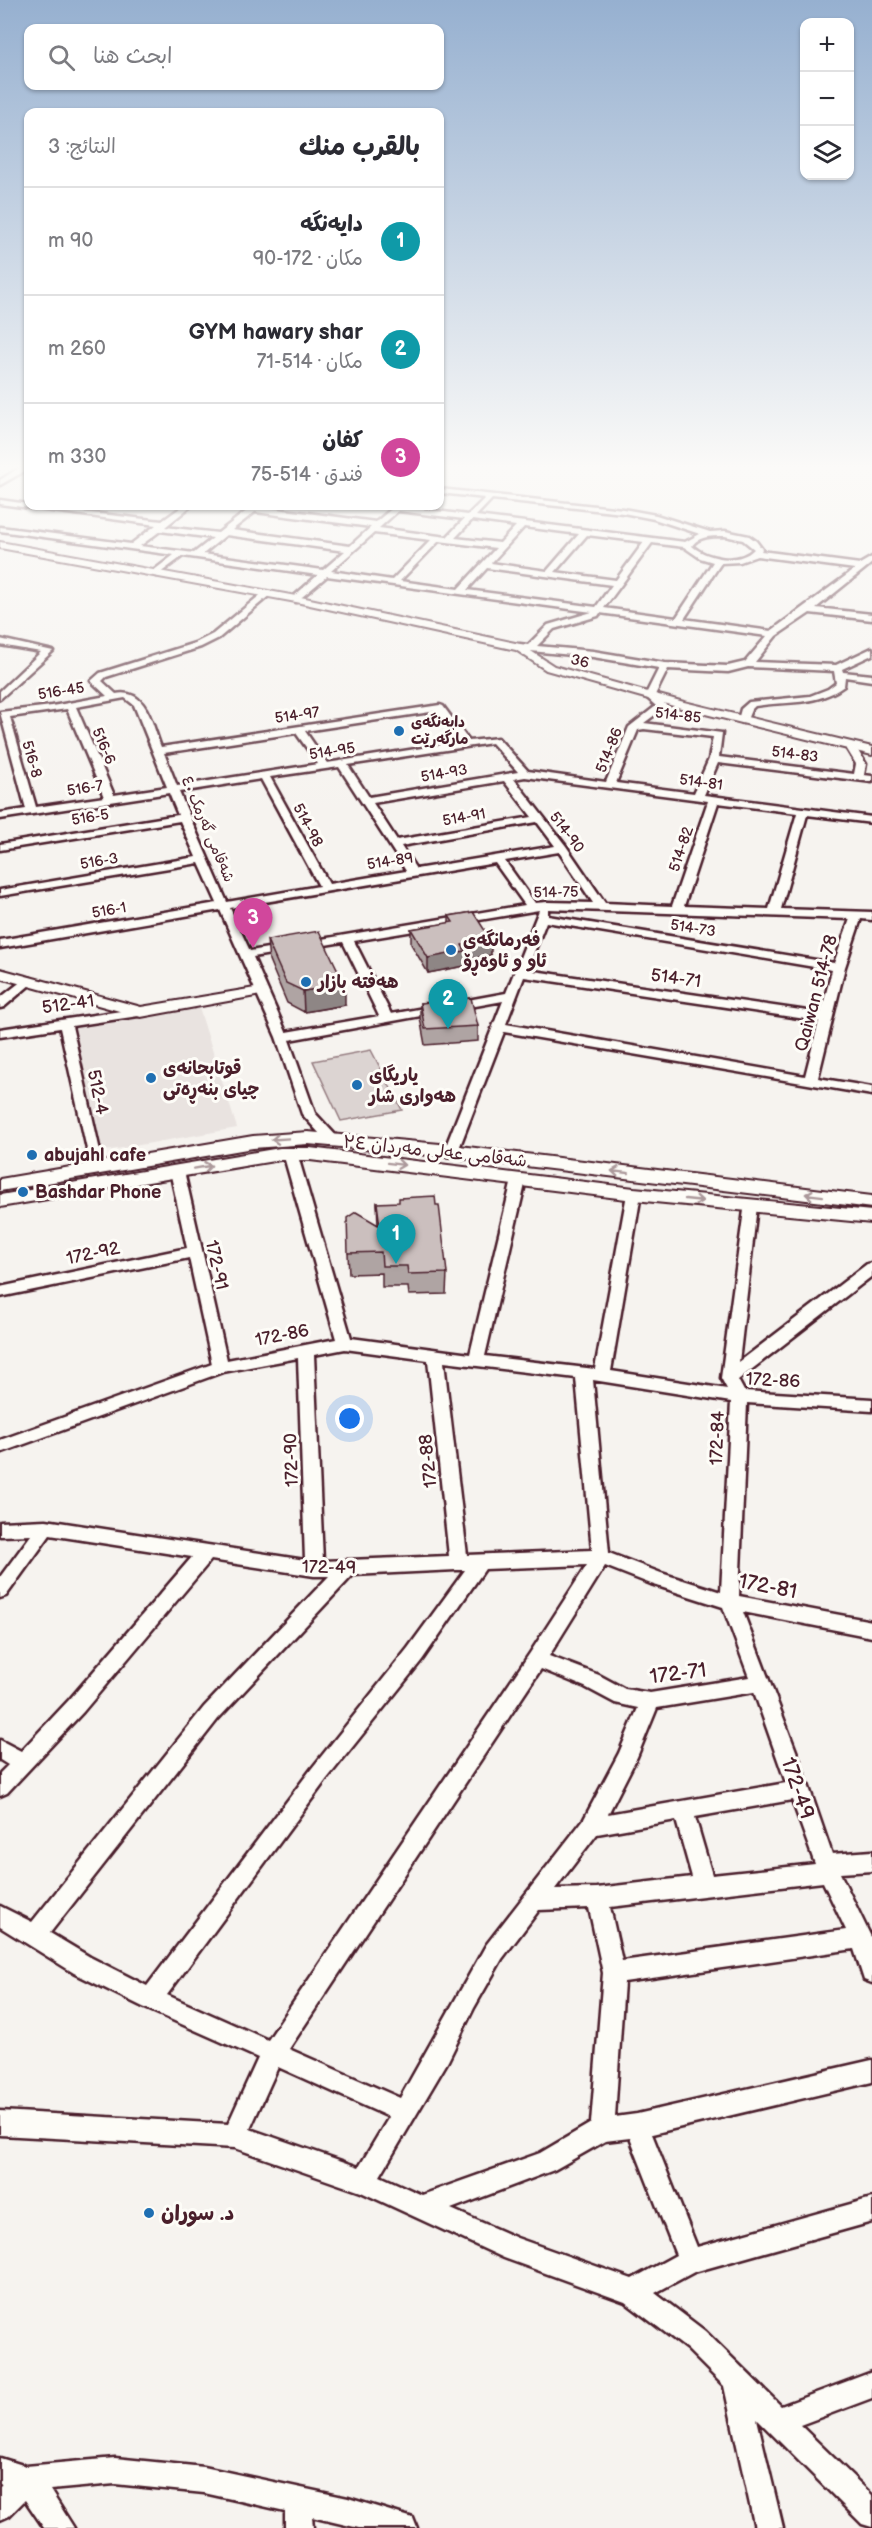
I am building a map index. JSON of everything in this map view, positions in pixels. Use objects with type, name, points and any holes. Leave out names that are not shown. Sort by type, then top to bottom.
[{"type":"main road","name":"شەقامی عەلی مەردان ٣٤","points":[[0,1185],[253,1142],[308,1138],[451,1151],[872,1202]]},
{"type":"main road","name":"شەقامی عەلی مەردان ٣٤","points":[[0,1201],[177,1171],[290,1154],[310,1154],[634,1194],[872,1218]]},
{"type":"main road","points":[[513,1159],[514,1179]]},
{"type":"main road","points":[[551,1183],[555,1164]]},
{"type":"street","name":"36","points":[[209,583],[296,599],[525,648],[550,668],[743,720],[872,751]]},
{"type":"street","points":[[296,599],[314,583]]},
{"type":"street","points":[[400,583],[773,634]]},
{"type":"street","points":[[460,592],[468,583]]},
{"type":"street","points":[[525,648],[551,627],[584,619],[598,611],[618,583]]},
{"type":"street","points":[[678,621],[704,583]]},
{"type":"street","points":[[748,664],[773,634],[841,583]]},
{"type":"street","points":[[114,697],[96,681],[103,675],[216,636],[267,594]]},
{"type":"street","points":[[808,610],[872,616]]},
{"type":"street","points":[[0,642],[44,648],[48,651],[0,696]]},
{"type":"street","points":[[525,648],[593,654],[665,666],[728,669],[748,664],[839,671],[872,678]]},
{"type":"street","points":[[839,671],[872,651]]},
{"type":"street","points":[[634,727],[638,722],[654,716],[662,706],[650,696],[665,666]]},
{"type":"street","points":[[743,720],[746,709],[752,704],[802,700],[832,692],[841,684],[839,671]]},
{"type":"street","name":"516-45","points":[[2,714],[126,695]]},
{"type":"street","name":"شەقامی گەرمک ٤٠","points":[[126,695],[134,698],[139,704],[202,859],[282,1037],[309,1114],[308,1138]]},
{"type":"street","name":"516-6","points":[[70,705],[110,799]]},
{"type":"street","name":"514-97","points":[[157,751],[440,708],[466,744]]},
{"type":"street","name":"516-8","points":[[2,714],[32,812]]},
{"type":"street","name":"514-85","points":[[634,727],[645,726],[718,735],[714,759]]},
{"type":"street","name":"514-86","points":[[610,785],[634,727]]},
{"type":"street","points":[[299,730],[325,767]]},
{"type":"street","name":"514-95","points":[[175,790],[494,740],[525,774]]},
{"type":"street","points":[[850,746],[861,764],[858,777]]},
{"type":"street","points":[[698,797],[714,759]]},
{"type":"street","name":"514-83","points":[[714,759],[872,779]]},
{"type":"street","points":[[343,765],[413,873]]},
{"type":"street","name":"514-81","points":[[525,774],[872,820]]},
{"type":"street","name":"514-93","points":[[367,801],[525,774]]},
{"type":"street","name":"514-98","points":[[265,777],[325,887]]},
{"type":"street","name":"514-90","points":[[507,777],[562,848],[601,906]]},
{"type":"street","name":"516-7","points":[[0,816],[175,790]]},
{"type":"street","name":"514-82","points":[[677,909],[714,799]]},
{"type":"street","points":[[774,912],[803,811]]},
{"type":"street","name":"516-5","points":[[0,847],[184,817]]},
{"type":"street","name":"514-91","points":[[396,844],[538,819]]},
{"type":"street","name":"514-89","points":[[223,906],[562,848]]},
{"type":"street","points":[[497,858],[531,906]]},
{"type":"street","name":"516-3","points":[[0,893],[202,859]]},
{"type":"street","name":"516-1","points":[[0,944],[223,906]]},
{"type":"street","name":"514-75","points":[[245,955],[531,906],[544,912],[601,906],[872,915]]},
{"type":"street","points":[[451,1151],[544,912]]},
{"type":"street","name":"514-73","points":[[544,912],[839,967]]},
{"type":"street","name":"Qaiwan 514-78","points":[[811,1080],[839,967],[857,915]]},
{"type":"street","points":[[346,938],[387,1018]]},
{"type":"street","points":[[0,973],[141,1012],[261,992]]},
{"type":"street","name":"514-71","points":[[520,973],[828,1018]]},
{"type":"street","points":[[0,1004],[27,981]]},
{"type":"street","points":[[282,1037],[512,996]]},
{"type":"street","name":"512-41","points":[[0,1032],[141,1012]]},
{"type":"street","name":"512-4","points":[[65,1022],[97,1169]]},
{"type":"street","points":[[499,1027],[872,1091]]},
{"type":"street","name":"شەقامی گەرمک ٤٠","points":[[309,1114],[333,1140]]},
{"type":"street","points":[[290,1154],[345,1343]]},
{"type":"street","name":"172-91","points":[[177,1171],[221,1367]]},
{"type":"street","points":[[476,1362],[514,1179]]},
{"type":"street","points":[[602,1376],[634,1194]]},
{"type":"street","points":[[729,1378],[750,1206]]},
{"type":"street","name":"172-92","points":[[0,1292],[194,1252]]},
{"type":"street","points":[[729,1378],[872,1269]]},
{"type":"street","name":"172-86","points":[[0,1447],[221,1367],[345,1343],[435,1354],[476,1362],[584,1373],[738,1397],[872,1405]]},
{"type":"street","name":"172-90","points":[[306,1350],[314,1569]]},
{"type":"street","name":"172-88","points":[[435,1354],[459,1564]]},
{"type":"street","points":[[235,2136],[272,2054],[537,1659],[601,1557],[584,1373]]},
{"type":"street","name":"172-84","points":[[729,1378],[738,1397],[730,1602]]},
{"type":"street","points":[[0,1592],[46,1527]]},
{"type":"street","name":"172-49","points":[[0,1530],[46,1527],[314,1569],[479,1564],[601,1557],[657,1579]]},
{"type":"street","points":[[0,1787],[76,1706],[208,1551]]},
{"type":"street","points":[[151,1999],[319,1774],[415,1654],[479,1564]]},
{"type":"street","points":[[35,1935],[211,1713],[348,1568]]},
{"type":"street","name":"172-81","points":[[657,1579],[730,1602],[872,1629]]},
{"type":"street","name":"172-49","points":[[730,1602],[791,1764],[798,1790],[827,1868],[861,1938],[872,1972]]},
{"type":"street","name":"172-71","points":[[537,1659],[622,1696],[650,1701],[759,1683]]},
{"type":"street","points":[[364,2181],[440,2053],[466,2000],[494,1952],[591,1826],[627,1757],[650,1701]]},
{"type":"street","points":[[0,1749],[22,1763]]},
{"type":"street","points":[[591,1826],[798,1790]]},
{"type":"street","points":[[683,1809],[705,1887]]},
{"type":"street","points":[[532,1900],[597,1898],[705,1887],[872,1861]]},
{"type":"street","points":[[597,1898],[614,1973],[602,2130]]},
{"type":"street","points":[[0,1916],[82,1965],[151,1999],[405,2112]]},
{"type":"street","points":[[614,1973],[861,1938]]},
{"type":"street","points":[[423,2207],[546,2162],[602,2130],[637,2126],[872,2071]]},
{"type":"street","points":[[0,2123],[235,2136],[364,2181],[513,2249],[633,2292],[696,2340],[872,2514]]},
{"type":"street","points":[[637,2126],[690,2261]]},
{"type":"street","points":[[633,2292],[690,2261],[872,2211]]},
{"type":"street","points":[[735,2378],[769,2528]]},
{"type":"street","points":[[779,2420],[872,2385]]},
{"type":"street","points":[[0,2471],[26,2479],[115,2471],[204,2480],[348,2511],[403,2528]]},
{"type":"street","points":[[0,2507],[26,2479]]},
{"type":"street","points":[[26,2479],[60,2528]]},
{"type":"street","points":[[298,2501],[299,2528]]},
{"type":"shaded area","name":"قوتابحانەی چیای بنەڕەتی","points":[[199,1008],[237,1128],[94,1153],[72,1028]]},
{"type":"shaded area","name":"یاریگای هەواری شار","points":[[371,1050],[402,1110],[341,1121],[313,1061]]},
{"type":"building","points":[[473,912],[491,940],[462,945],[465,951],[428,958],[411,929],[453,922],[449,916]]},
{"type":"building","points":[[319,931],[345,985],[303,991],[286,983],[267,940]]},
{"type":"building","points":[[471,998],[478,1026],[425,1029],[420,1003]]},
{"type":"building","points":[[435,1196],[436,1205],[439,1205],[447,1273],[408,1274],[407,1266],[382,1266],[381,1252],[348,1253],[347,1218],[356,1212],[380,1226],[377,1203],[399,1202],[399,1198]]},
{"type":"place","name":"دایەنگەی مارگەرێت","points":[[399,731]]},
{"type":"place","name":"كفان","points":[[253,948]]},
{"type":"place","name":"فەرمانگەی ئاو و ئاوەڕۆ","points":[[451,950]]},
{"type":"place","name":"هەفتە بازار","points":[[306,982]]},
{"type":"place","name":"GYM hawary shar","points":[[448,1029]]},
{"type":"place","name":"قوتابحانەی چیای بنەڕەتی","points":[[151,1078]]},
{"type":"place","name":"یاریگای هەواری شار","points":[[357,1085]]},
{"type":"place","name":"abujahl cafe","points":[[32,1155]]},
{"type":"place","name":"Bashdar Phone","points":[[23,1192]]},
{"type":"place","name":"دایەنگە","points":[[396,1264]]},
{"type":"place","name":"د. سوران","points":[[149,2213]]}]
